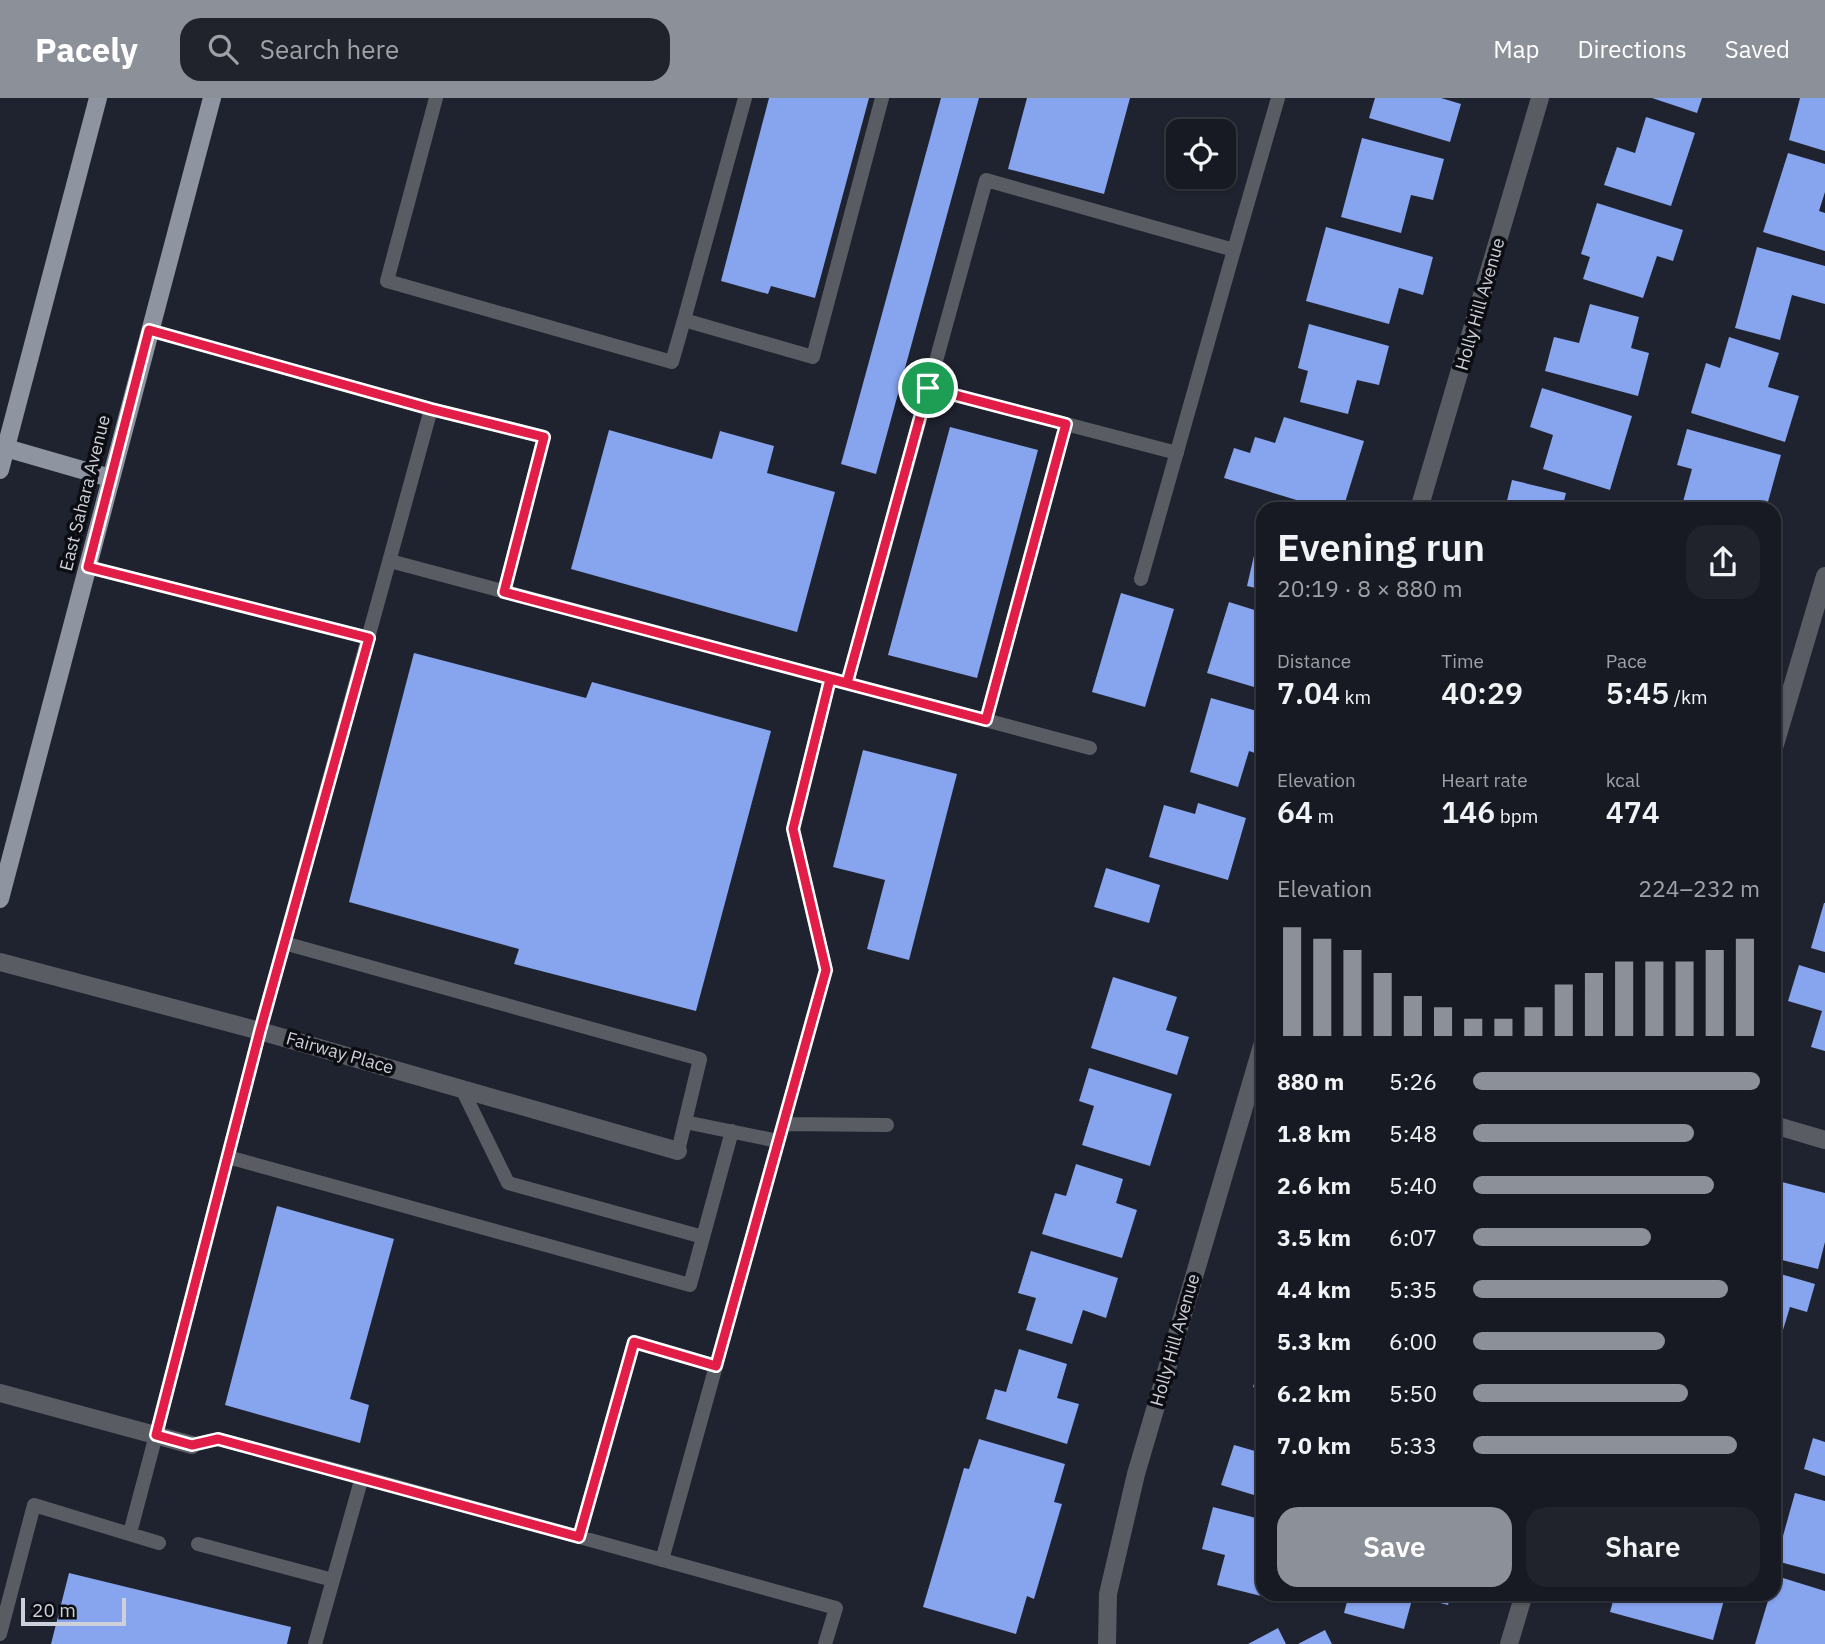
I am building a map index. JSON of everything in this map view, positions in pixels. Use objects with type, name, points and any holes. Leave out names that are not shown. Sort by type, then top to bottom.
[{"type":"main road","points":[[0,470],[3,447],[98,98]]},
{"type":"main road","name":"East Sahara Avenue","points":[[0,899],[212,98]]},
{"type":"main road","points":[[3,447],[110,478]]},
{"type":"street","name":"Holly Hill Avenue","points":[[1421,502],[1540,98]]},
{"type":"street","points":[[1781,724],[1825,576]]},
{"type":"street","name":"Fairway Place","points":[[0,962],[461,1087],[678,1151]]},
{"type":"street","name":"Holly Hill Avenue","points":[[1107,1644],[1108,1594],[1136,1474],[1256,1067]]},
{"type":"street","points":[[1781,1127],[1825,1140]]},
{"type":"street","points":[[0,1393],[192,1445]]},
{"type":"street","points":[[1509,1644],[1522,1601]]},
{"type":"lane","points":[[436,98],[387,281],[672,362],[745,98]]},
{"type":"lane","points":[[684,320],[813,357],[882,98]]},
{"type":"lane","points":[[1141,579],[1278,98]]},
{"type":"lane","points":[[847,683],[986,180],[1234,250]]},
{"type":"lane","points":[[149,330],[431,409],[544,437],[504,592]]},
{"type":"lane","points":[[928,388],[1177,453]]},
{"type":"lane","points":[[130,1533],[260,1031],[431,409]]},
{"type":"lane","points":[[986,720],[1066,424]]},
{"type":"lane","points":[[390,561],[1090,748]]},
{"type":"lane","points":[[88,567],[369,638]]},
{"type":"lane","points":[[662,1560],[826,970],[793,829],[830,679]]},
{"type":"lane","points":[[284,943],[701,1059],[678,1151]]},
{"type":"lane","points":[[461,1087],[508,1183],[703,1237]]},
{"type":"lane","points":[[685,1122],[778,1141]]},
{"type":"lane","points":[[783,1124],[887,1125]]},
{"type":"lane","points":[[228,1157],[690,1285],[732,1131]]},
{"type":"lane","points":[[579,1537],[634,1342],[716,1366]]},
{"type":"lane","points":[[192,1445],[218,1439],[836,1608],[825,1644]]},
{"type":"lane","points":[[315,1644],[362,1477]]},
{"type":"lane","points":[[0,1634],[34,1505],[159,1543]]},
{"type":"lane","points":[[198,1544],[333,1580]]},
{"type":"building","points":[[769,98],[869,98],[815,298],[771,286],[768,294],[721,281]]},
{"type":"building","points":[[941,98],[979,98],[876,474],[841,464]]},
{"type":"building","points":[[1027,98],[1130,98],[1104,194],[1008,169]]},
{"type":"building","points":[[1375,98],[1441,98],[1461,104],[1450,142],[1369,118]]},
{"type":"building","points":[[1652,98],[1702,98],[1697,113]]},
{"type":"building","points":[[1800,98],[1825,98],[1825,151],[1789,140]]},
{"type":"building","points":[[1646,117],[1695,133],[1671,206],[1604,185],[1617,147],[1635,153]]},
{"type":"building","points":[[1362,138],[1444,159],[1433,200],[1411,195],[1401,233],[1341,217]]},
{"type":"building","points":[[1788,153],[1825,164],[1825,192],[1819,211],[1825,213],[1825,251],[1763,232]]},
{"type":"building","points":[[1597,203],[1683,230],[1673,261],[1657,256],[1643,298],[1583,279],[1590,257],[1581,254]]},
{"type":"building","points":[[1326,227],[1433,257],[1423,295],[1399,288],[1389,324],[1306,301]]},
{"type":"building","points":[[1757,247],[1825,266],[1825,304],[1792,295],[1780,340],[1735,328]]},
{"type":"building","points":[[1590,304],[1639,317],[1631,348],[1649,353],[1638,396],[1545,371],[1554,337],[1579,343]]},
{"type":"building","points":[[1309,324],[1389,346],[1379,385],[1357,380],[1348,414],[1300,402],[1308,371],[1298,368]]},
{"type":"building","points":[[1729,337],[1779,353],[1768,387],[1799,396],[1785,442],[1691,413],[1706,363],[1720,368]]},
{"type":"building","points":[[1542,388],[1632,416],[1610,490],[1543,469],[1553,435],[1530,427]]},
{"type":"building","points":[[1284,417],[1364,441],[1345,502],[1303,502],[1224,478],[1234,448],[1250,453],[1255,437],[1275,443]]},
{"type":"building","points":[[950,427],[1038,450],[977,678],[888,655]]},
{"type":"building","points":[[1687,429],[1781,455],[1768,502],[1683,502],[1692,469],[1677,465]]},
{"type":"building","points":[[609,430],[712,459],[720,431],[774,446],[767,473],[835,492],[797,632],[571,569]]},
{"type":"building","points":[[1512,480],[1566,493],[1564,502],[1507,502]]},
{"type":"building","points":[[1256,547],[1256,588],[1247,586]]},
{"type":"building","points":[[1121,593],[1174,609],[1145,707],[1092,692]]},
{"type":"building","points":[[1229,602],[1256,610],[1256,688],[1207,673]]},
{"type":"building","points":[[414,653],[586,698],[592,682],[771,731],[696,1011],[514,964],[519,949],[349,902]]},
{"type":"building","points":[[1211,698],[1256,711],[1256,753],[1249,751],[1238,787],[1190,772]]},
{"type":"building","points":[[863,750],[957,774],[909,960],[867,949],[885,880],[833,867]]},
{"type":"building","points":[[1198,803],[1246,818],[1228,880],[1149,857],[1164,805],[1195,814]]},
{"type":"building","points":[[1106,868],[1160,885],[1149,923],[1094,907]]},
{"type":"building","points":[[1825,903],[1825,952],[1811,948]]},
{"type":"building","points":[[1799,965],[1825,973],[1825,1051],[1811,1047],[1822,1011],[1788,1001]]},
{"type":"building","points":[[1113,977],[1177,997],[1166,1030],[1189,1037],[1177,1075],[1091,1048]]},
{"type":"building","points":[[1089,1068],[1172,1094],[1150,1166],[1082,1145],[1094,1106],[1079,1101]]},
{"type":"building","points":[[1076,1164],[1123,1179],[1116,1203],[1137,1210],[1122,1258],[1042,1234],[1055,1193],[1066,1196]]},
{"type":"building","points":[[1781,1182],[1825,1193],[1825,1242],[1818,1269],[1781,1260]]},
{"type":"building","points":[[277,1206],[394,1239],[350,1399],[369,1405],[360,1443],[225,1405]]},
{"type":"building","points":[[1031,1251],[1118,1278],[1106,1318],[1083,1310],[1072,1344],[1026,1330],[1036,1298],[1018,1293]]},
{"type":"building","points":[[1781,1274],[1815,1284],[1807,1312],[1790,1307],[1781,1336]]},
{"type":"building","points":[[1019,1349],[1067,1364],[1057,1398],[1079,1404],[1067,1444],[986,1419],[995,1389],[1006,1392]]},
{"type":"building","points":[[1813,1438],[1825,1442],[1825,1476],[1804,1469]]},
{"type":"building","points":[[979,1439],[1065,1464],[1054,1502],[1062,1504],[1034,1599],[1027,1596],[1016,1634],[923,1607],[964,1468],[969,1469]]},
{"type":"building","points":[[1234,1445],[1255,1451],[1256,1448],[1256,1496],[1221,1485]]},
{"type":"building","points":[[1795,1493],[1825,1501],[1825,1574],[1781,1562],[1781,1543]]},
{"type":"building","points":[[1213,1507],[1256,1518],[1256,1595],[1217,1585],[1225,1555],[1202,1549]]},
{"type":"building","points":[[69,1573],[291,1627],[287,1644],[51,1644]]},
{"type":"building","points":[[1781,1578],[1825,1591],[1825,1644],[1755,1644],[1768,1601],[1781,1601]]},
{"type":"building","points":[[1347,1601],[1412,1601],[1404,1629],[1344,1613]]},
{"type":"building","points":[[1432,1601],[1449,1601],[1448,1605]]},
{"type":"building","points":[[1613,1601],[1724,1601],[1713,1640],[1610,1612]]},
{"type":"building","points":[[1278,1628],[1286,1644],[1248,1644]]},
{"type":"building","points":[[1325,1630],[1332,1644],[1298,1644]]},
{"type":"route","points":[[149,330],[431,409],[544,437],[504,592],[847,683],[928,388],[1066,424],[986,720],[830,679],[793,829],[826,970],[716,1366],[634,1342],[579,1537],[218,1439],[192,1445],[156,1435],[260,1031],[369,638],[88,567],[149,330]]}]
